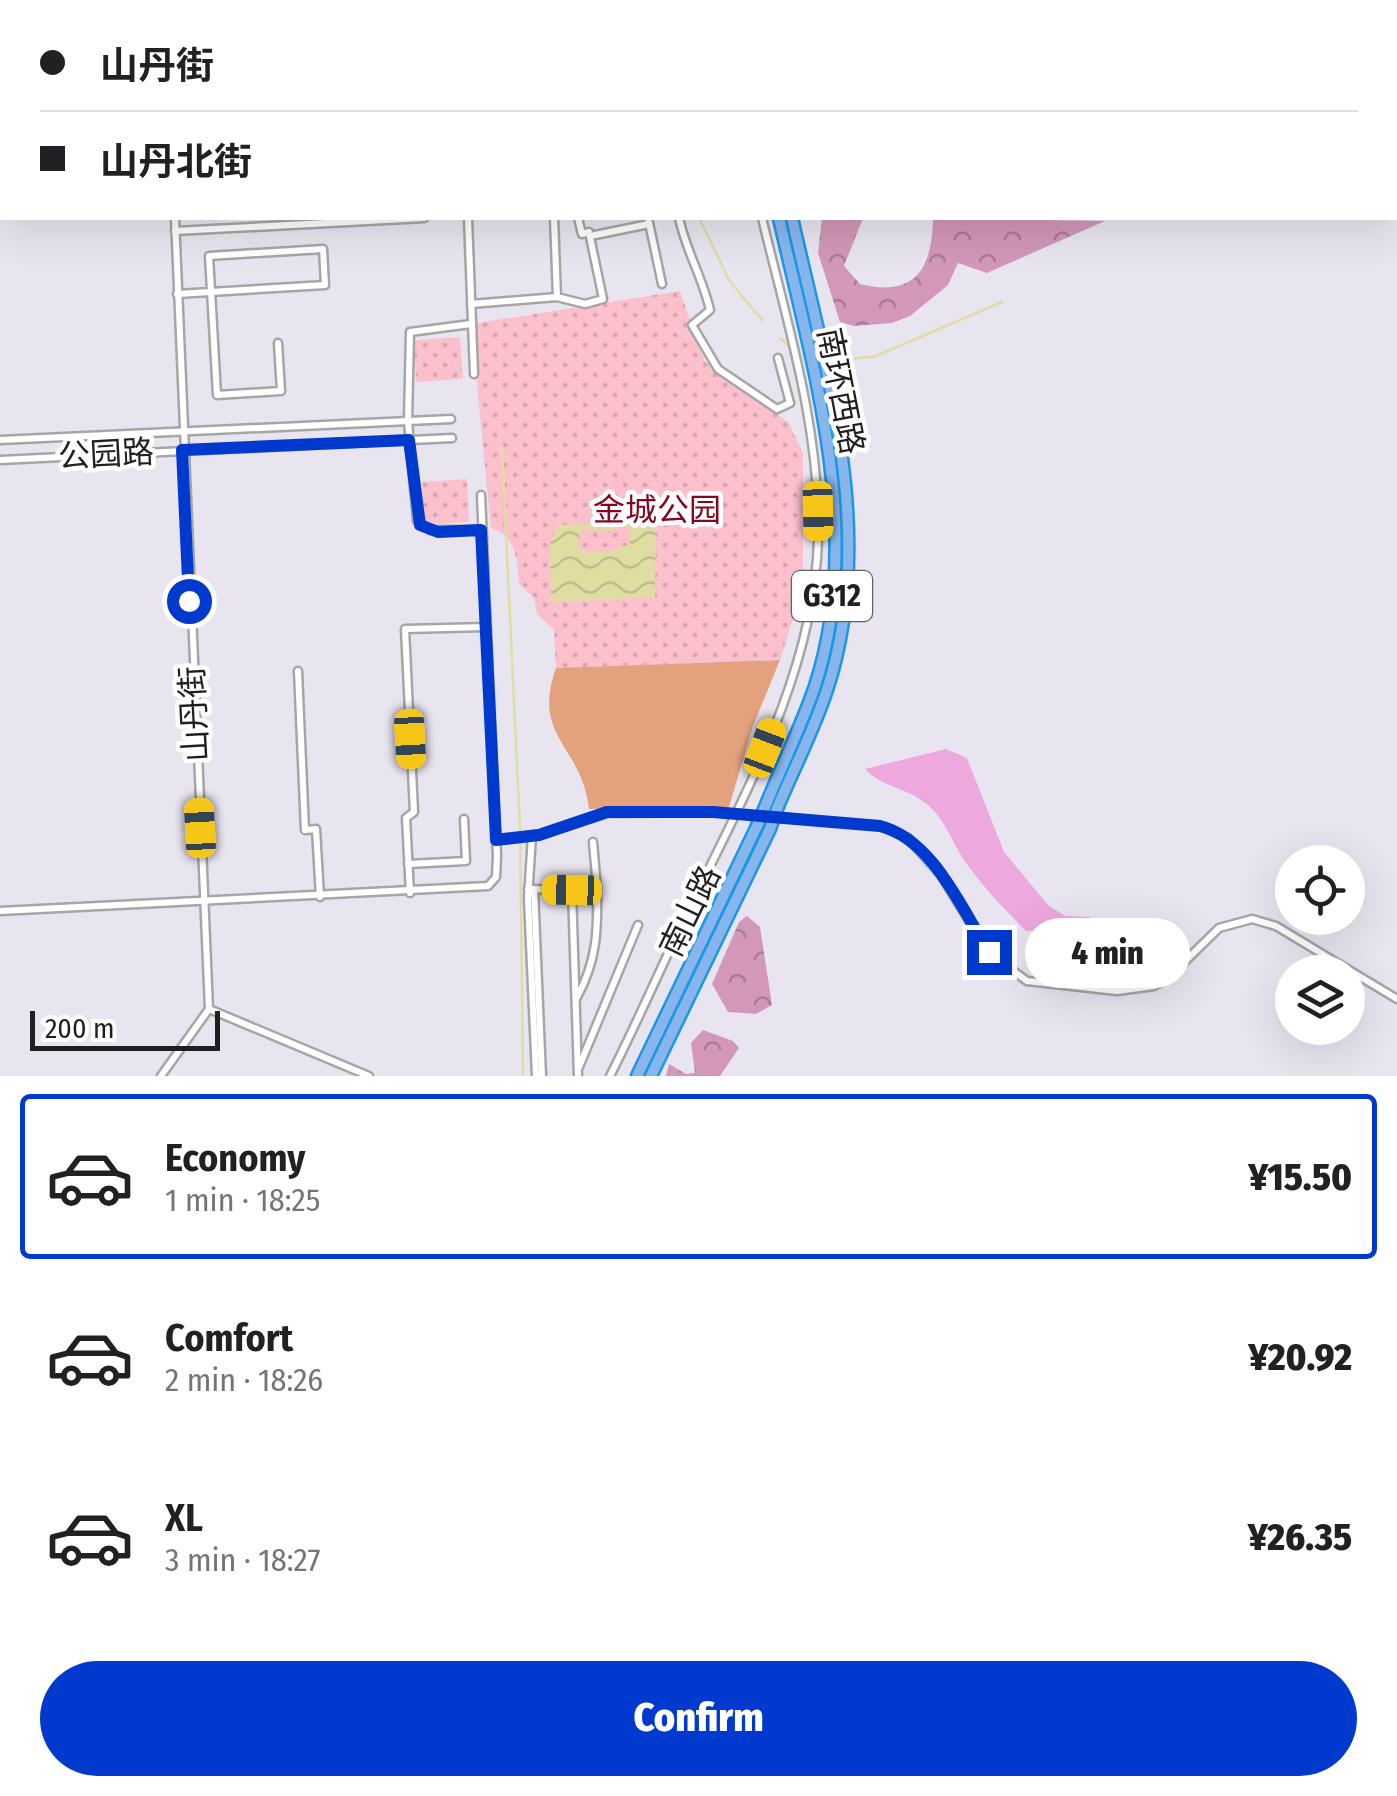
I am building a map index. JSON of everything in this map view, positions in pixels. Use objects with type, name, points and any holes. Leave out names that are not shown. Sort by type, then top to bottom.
[{"type":"highway","name":"南环西路","points":[[651,1076],[763,827],[765,806],[815,685],[835,571],[834,501],[816,376],[779,220]]},
{"type":"highway","name":"南环西路","points":[[637,1076],[763,827],[778,809],[827,689],[842,612],[846,504],[830,382],[792,220]]},
{"type":"street","name":"山丹街","points":[[174,220],[208,1009]]},
{"type":"street","points":[[175,230],[382,220]]},
{"type":"street","points":[[468,220],[474,374]]},
{"type":"street","points":[[554,220],[556,298]]},
{"type":"street","points":[[578,220],[582,234],[590,236],[649,221],[662,284]]},
{"type":"street","points":[[614,220],[617,230]]},
{"type":"street","points":[[678,220],[686,253],[695,262],[710,310],[692,325],[707,358],[773,408],[790,404],[789,387],[778,358]]},
{"type":"street","name":"南山路","points":[[610,1076],[738,814],[804,642],[814,598],[817,483],[798,368],[762,220]]},
{"type":"street","points":[[471,304],[556,298],[584,304],[602,299],[590,236]]},
{"type":"street","points":[[177,294],[211,292],[325,285],[323,249],[209,256],[211,292],[218,395],[281,391],[278,343]]},
{"type":"street","points":[[472,324],[410,332],[408,421],[420,525],[438,532],[481,530]]},
{"type":"street","points":[[789,387],[801,385]]},
{"type":"street","name":"公园路","points":[[0,440],[451,419]]},
{"type":"street","points":[[245,430],[246,447]]},
{"type":"street","name":"公园路","points":[[0,460],[452,438]]},
{"type":"street","points":[[0,911],[320,898],[488,886],[496,877],[496,840],[481,496]]},
{"type":"street","points":[[410,893],[406,818],[414,812],[405,629],[486,627]]},
{"type":"street","points":[[298,671],[306,830],[316,829],[320,898]]},
{"type":"street","points":[[496,840],[532,836],[607,812],[738,814],[880,826],[900,832],[940,875],[989,952],[1027,981],[1118,991],[1154,986],[1167,979],[1219,928],[1252,919],[1276,926],[1397,998]]},
{"type":"street","points":[[408,864],[466,862],[464,819]]},
{"type":"street","points":[[532,836],[539,1076]]},
{"type":"street","points":[[576,998],[590,973],[598,936],[593,842]]},
{"type":"street","points":[[531,889],[596,888]]},
{"type":"street","points":[[572,890],[578,1073]]},
{"type":"street","points":[[578,1073],[638,925]]},
{"type":"street","points":[[161,1076],[208,1009],[369,1076]]},
{"type":"shaded area","points":[[780,660],[753,726],[729,807],[589,809],[585,787],[550,711],[556,668]]},
{"type":"shaded area","points":[[946,749],[967,758],[1004,852],[1048,905],[1065,916],[1090,917],[1085,931],[1026,931],[971,870],[930,807],[865,769]]},
{"type":"green space","points":[[822,220],[862,220],[844,266],[860,284],[895,286],[918,275],[929,251],[933,220],[1105,221],[987,273],[958,263],[948,285],[910,316],[892,323],[854,326],[840,322],[818,253]]},
{"type":"green space","name":"金城公园","points":[[680,291],[704,360],[788,422],[803,453],[803,588],[780,660],[556,668],[554,630],[537,614],[534,598],[519,584],[511,543],[491,528],[471,324]]},
{"type":"green space","points":[[460,337],[463,379],[416,382],[414,340]]},
{"type":"green space","points":[[467,479],[469,522],[424,524],[422,482]]},
{"type":"green space","points":[[747,916],[760,927],[772,1005],[756,1014],[728,1012],[712,984],[739,922]]},
{"type":"green space","points":[[703,1030],[733,1041],[739,1048],[720,1076],[666,1076],[669,1064],[686,1074],[695,1073],[691,1043]]},
{"type":"water","points":[[643,520],[656,530],[655,597],[551,602],[550,544],[558,525]],"holes":[[[621,525],[629,528],[630,544],[606,552],[581,551],[577,544],[583,528],[609,532]]]},
{"type":"waterway","points":[[700,220],[729,280],[763,321]]},
{"type":"waterway","points":[[830,362],[876,356],[1002,302]]},
{"type":"waterway","points":[[780,338],[792,348]]},
{"type":"waterway","points":[[502,448],[520,829],[523,1076]]},
{"type":"route","points":[[189,601],[182,450],[409,440],[420,525],[438,532],[481,530],[496,840],[552,832],[607,812],[713,812],[880,826],[900,832],[917,847],[940,875],[989,952]]}]
